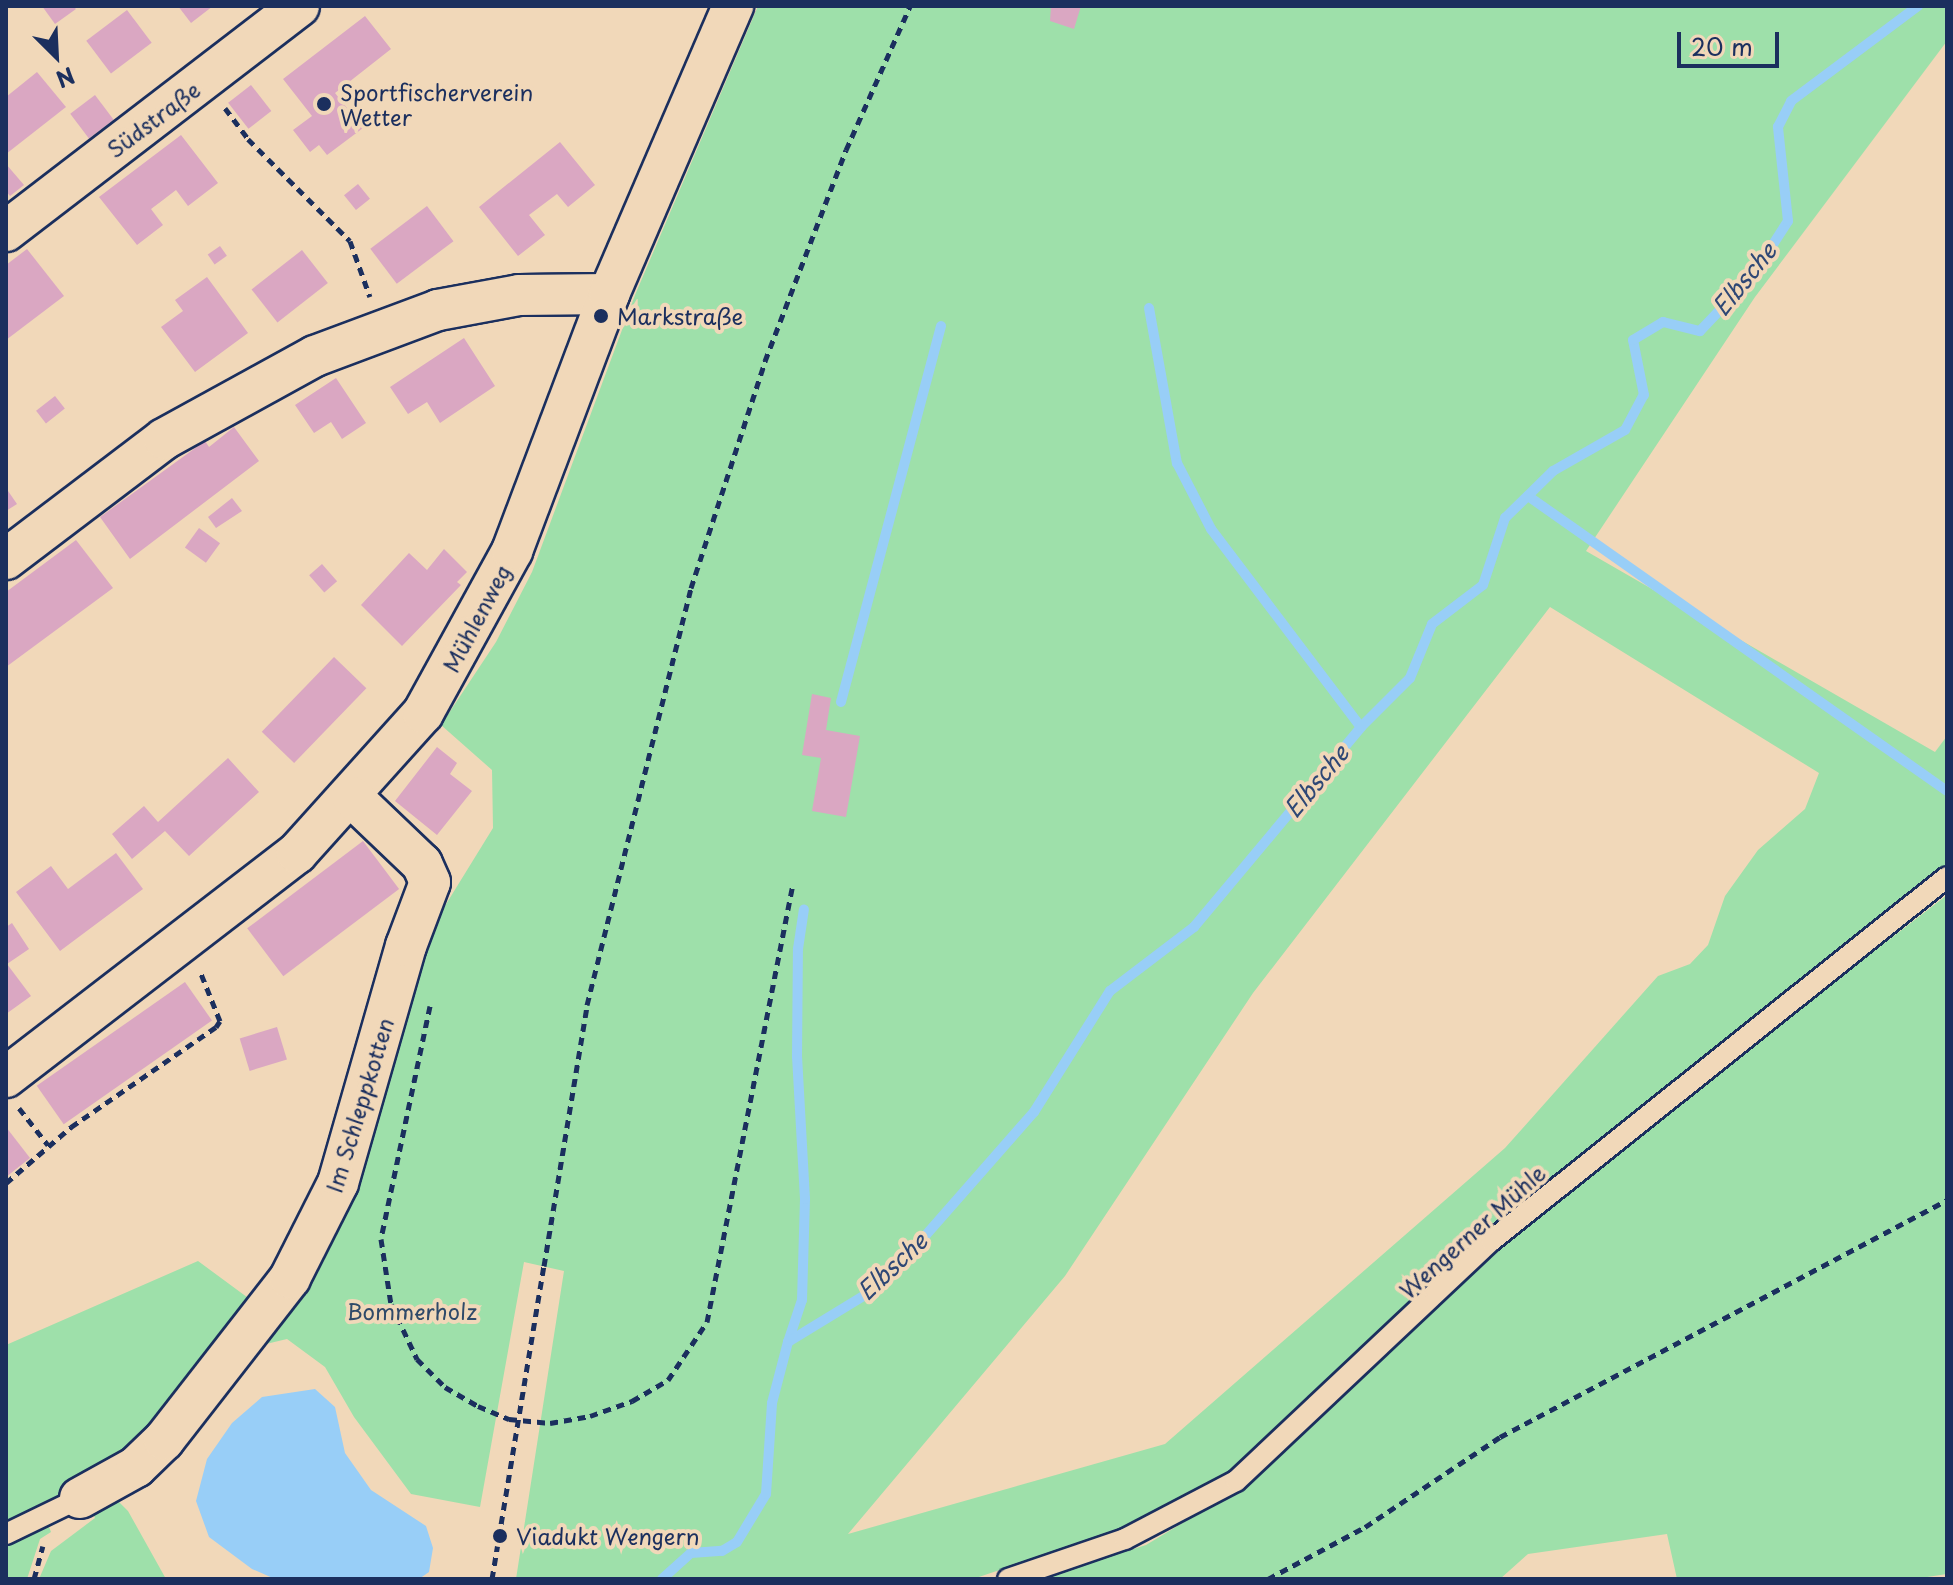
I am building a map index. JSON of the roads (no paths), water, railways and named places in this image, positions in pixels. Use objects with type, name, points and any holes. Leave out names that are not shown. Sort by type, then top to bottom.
[{"type":"street","name":"Südstraße","points":[[6,231],[299,6]]},
{"type":"street","name":"Mühlenweg","points":[[10,1089],[297,853],[352,797],[423,713],[500,577],[609,294],[733,6]]},
{"type":"street","points":[[6,559],[164,439],[315,356],[438,310],[519,295],[609,294]]},
{"type":"street","name":"Im Schleppkotten","points":[[80,1498],[136,1467],[164,1440],[290,1278],[338,1183],[406,946],[430,882],[422,864],[352,797]]},
{"type":"lane","name":"Wengerner Mühle","points":[[1008,1579],[1125,1539],[1236,1481],[1491,1241],[1947,877]]},
{"type":"lane","points":[[6,1534],[80,1498]]},
{"type":"water","points":[[315,1389],[335,1407],[345,1453],[371,1490],[426,1526],[433,1548],[429,1572],[419,1579],[275,1579],[252,1569],[209,1537],[196,1501],[207,1459],[232,1423],[262,1397]]},
{"type":"waterway","name":"Elbsche","points":[[662,1579],[691,1553],[722,1551],[737,1542],[766,1494],[772,1403],[788,1342],[870,1292],[918,1244],[1034,1112],[1110,991],[1194,927],[1361,727],[1410,678],[1432,624],[1483,585],[1505,518],[1553,471],[1625,430],[1644,395],[1633,340],[1663,322],[1700,331],[1754,274],[1788,221],[1778,127],[1791,101],[1918,6]]},
{"type":"waterway","points":[[1149,308],[1177,463],[1211,529],[1361,727]]},
{"type":"waterway","points":[[841,702],[941,326]]},
{"type":"waterway","points":[[1528,496],[1947,791]]},
{"type":"waterway","points":[[788,1342],[802,1300],[805,1199],[797,1057],[798,949],[804,909]]},
{"type":"place","name":"Sportfischerverein Wetter","points":[[324,104]]},
{"type":"place","name":"Markstraße","points":[[601,316]]},
{"type":"place","name":"Viadukt Wengern","points":[[500,1536]]},
{"type":"park label","name":"Bommerholz","points":[[412,1311]]}]
